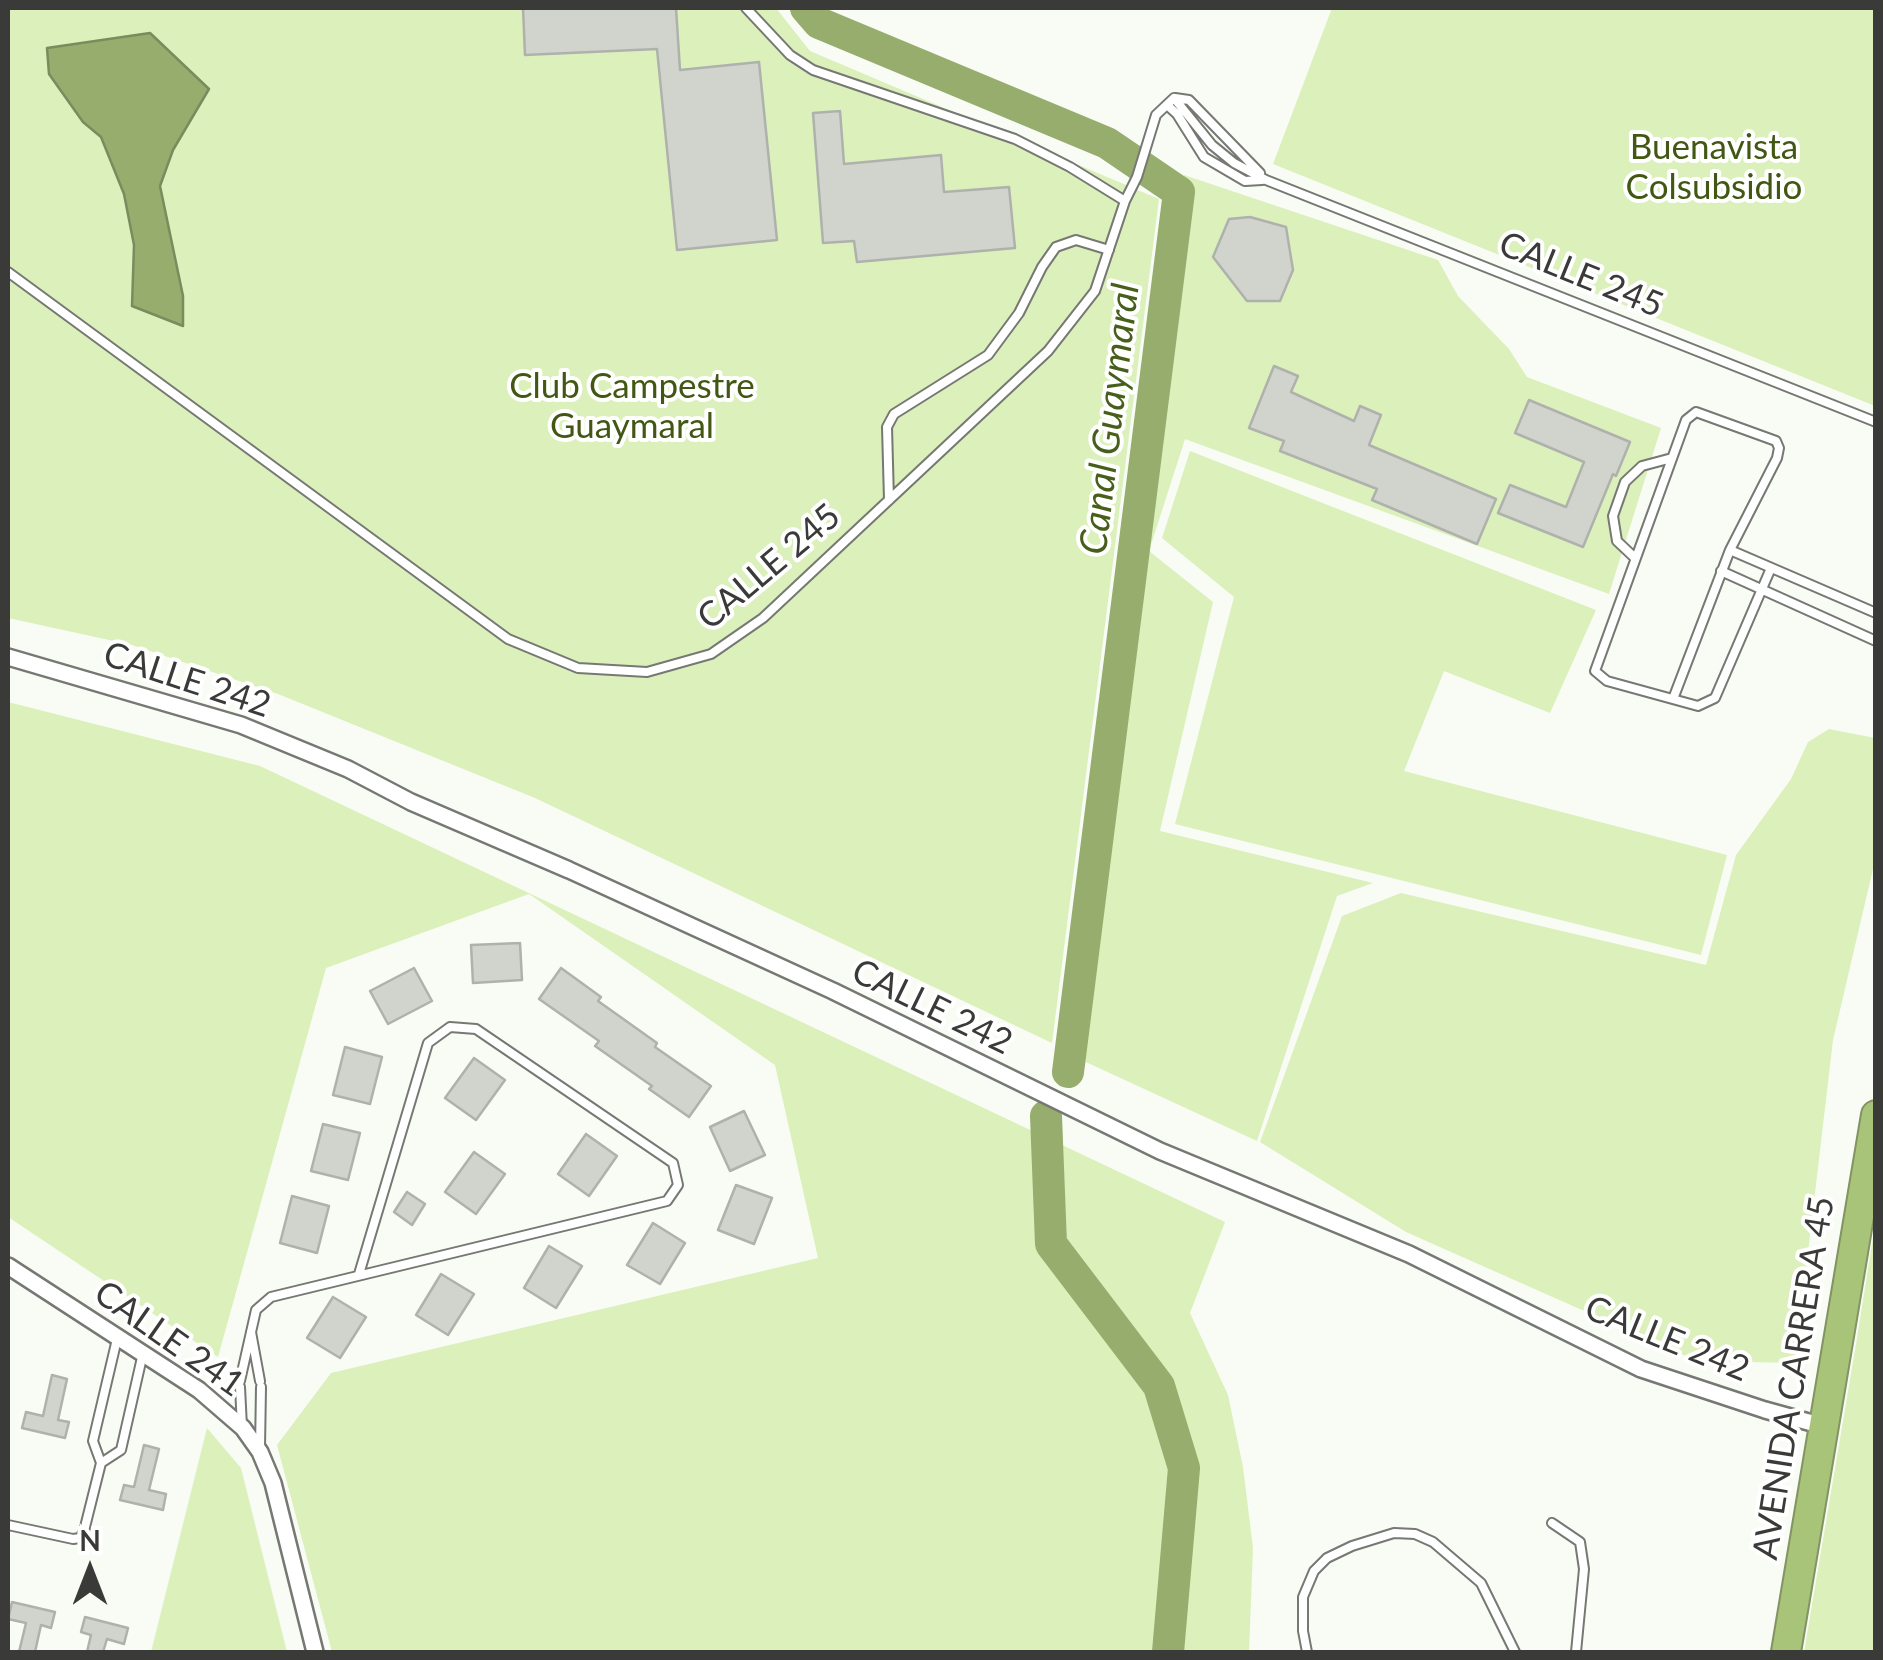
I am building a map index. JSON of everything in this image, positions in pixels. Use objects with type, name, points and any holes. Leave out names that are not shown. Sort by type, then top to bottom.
[{"type":"highway","name":"AVENIDA CARRERA 45","points":[[1786,1652],[1876,1115]]},
{"type":"street","name":"CALLE 242","points":[[8,657],[241,725],[348,769],[411,802],[833,991],[1160,1151],[1410,1254],[1641,1369],[1823,1426]]},
{"type":"street","name":"CALLE 241","points":[[8,1266],[199,1390],[242,1428],[260,1452],[273,1483],[315,1652]]},
{"type":"lane","points":[[746,8],[790,55],[813,70],[1015,139],[1125,201]]},
{"type":"lane","name":"CALLE 245","points":[[8,272],[508,639],[578,668],[647,672],[711,654],[763,618],[1048,352],[1096,291],[1156,115],[1171,101],[1190,100],[1266,180]]},
{"type":"lane","name":"CALLE 245","points":[[1171,101],[1212,146],[1266,180],[1876,422]]},
{"type":"lane","name":"CALLE 245","points":[[1171,101],[1204,157],[1245,181],[1266,180]]},
{"type":"lane","points":[[890,500],[887,427],[894,414],[988,355],[1019,312],[1056,247],[1076,240],[1109,250]]},
{"type":"lane","points":[[1673,699],[1730,550],[1779,448],[1776,441],[1696,412],[1686,420],[1595,671],[1607,681],[1698,706],[1714,698],[1771,568]]},
{"type":"lane","points":[[1634,558],[1617,541],[1613,516],[1625,482],[1642,466],[1672,458]]},
{"type":"lane","points":[[1730,550],[1876,613]]},
{"type":"lane","points":[[1722,571],[1876,641]]},
{"type":"lane","points":[[242,1428],[240,1384],[250,1328],[256,1310],[271,1297],[667,1201],[678,1185],[673,1164],[476,1029],[450,1027],[428,1043],[359,1274]]},
{"type":"lane","points":[[250,1328],[261,1384],[260,1452]]},
{"type":"lane","points":[[8,1524],[73,1540],[80,1538],[101,1464],[93,1441],[117,1337]]},
{"type":"lane","points":[[101,1464],[121,1450],[142,1353]]},
{"type":"lane","points":[[1552,1523],[1580,1542],[1584,1569],[1576,1652]]},
{"type":"lane","points":[[1307,1652],[1303,1597],[1314,1572],[1327,1558],[1394,1533],[1415,1534],[1434,1542],[1481,1583],[1515,1652]]},
{"type":"green space","name":"Club Campestre Guaymaral","points":[[8,8],[776,8],[810,51],[1159,199],[1052,1043],[535,798],[278,694],[132,645],[8,618]]},
{"type":"green space","name":"Buenavista Colsubsidio","points":[[1332,8],[1875,8],[1875,406],[1273,164]]},
{"type":"green space","points":[[1184,175],[1438,260],[1458,296],[1509,349],[1527,377],[1661,428],[1609,594],[1185,439],[1149,551],[1213,602],[1160,831],[1373,883],[1337,896],[1257,1141],[1062,1051]]},
{"type":"green space","points":[[1190,451],[1596,610],[1550,713],[1444,671],[1404,771],[1727,855],[1701,955],[1175,824],[1234,597],[1162,538]]},
{"type":"green space","points":[[8,702],[260,766],[1225,1222],[1190,1313],[1228,1395],[1243,1467],[1253,1548],[1249,1652],[332,1652],[277,1445],[331,1373],[818,1258],[775,1065],[529,894],[326,968],[218,1357],[8,1217]]},
{"type":"green space","points":[[1829,729],[1875,738],[1876,856],[1833,1040],[1795,1363],[1697,1361],[1406,1232],[1260,1142],[1342,916],[1401,893],[1706,965],[1736,855],[1791,779],[1808,742]]},
{"type":"green space","points":[[1875,1225],[1875,1652],[1804,1652],[1856,1344]]},
{"type":"green space","points":[[207,1428],[241,1468],[287,1652],[151,1652]]},
{"type":"shaded area","points":[[150,33],[209,89],[173,150],[160,186],[183,296],[183,326],[132,306],[134,245],[124,194],[101,137],[83,122],[49,74],[47,48]]},
{"type":"building","points":[[523,8],[676,8],[680,70],[759,62],[777,240],[677,250],[657,49],[525,55]]},
{"type":"building","points":[[840,111],[844,164],[941,155],[944,192],[1009,187],[1015,248],[857,262],[854,241],[823,243],[813,113]]},
{"type":"building","points":[[1250,217],[1286,227],[1293,270],[1280,301],[1247,301],[1213,257],[1229,219]]},
{"type":"building","points":[[1274,366],[1298,376],[1291,392],[1354,421],[1360,406],[1381,415],[1369,445],[1496,499],[1477,544],[1372,500],[1377,489],[1280,451],[1284,441],[1249,428]]},
{"type":"building","points":[[1529,400],[1630,442],[1583,547],[1498,513],[1510,485],[1566,507],[1584,462],[1515,433]]},
{"type":"building","points":[[520,943],[522,980],[473,983],[471,945]]},
{"type":"building","points":[[414,968],[432,1001],[388,1024],[370,991]]},
{"type":"building","points":[[561,968],[601,997],[598,1001],[657,1043],[655,1047],[711,1086],[689,1117],[595,1046],[599,1041],[539,999]]},
{"type":"building","points":[[345,1047],[382,1057],[370,1104],[333,1095]]},
{"type":"building","points":[[474,1058],[505,1080],[476,1120],[445,1098]]},
{"type":"building","points":[[744,1111],[765,1155],[730,1171],[710,1127]]},
{"type":"building","points":[[323,1124],[360,1133],[348,1180],[311,1171]]},
{"type":"building","points":[[586,1134],[617,1156],[589,1196],[558,1174]]},
{"type":"building","points":[[474,1152],[505,1174],[476,1214],[445,1192]]},
{"type":"building","points":[[736,1185],[772,1198],[754,1244],[718,1230]]},
{"type":"building","points":[[407,1192],[425,1204],[412,1225],[394,1212]]},
{"type":"building","points":[[292,1196],[329,1206],[317,1253],[280,1243]]},
{"type":"building","points":[[653,1223],[685,1243],[660,1284],[627,1265]]},
{"type":"building","points":[[549,1246],[582,1266],[556,1308],[524,1288]]},
{"type":"building","points":[[441,1274],[474,1294],[448,1335],[416,1315]]},
{"type":"building","points":[[333,1297],[366,1317],[340,1358],[307,1338]]},
{"type":"building","points":[[52,1375],[67,1379],[58,1420],[69,1422],[65,1438],[22,1428],[26,1412],[43,1416]]},
{"type":"building","points":[[144,1445],[159,1449],[149,1490],[166,1494],[163,1510],[120,1500],[124,1485],[134,1487]]},
{"type":"building","points":[[12,1602],[55,1612],[51,1628],[41,1625],[35,1652],[19,1652],[26,1623],[8,1619]]},
{"type":"building","points":[[85,1617],[128,1628],[124,1644],[107,1639],[103,1652],[87,1652],[91,1635],[81,1632]]},
{"type":"waterway","name":"Canal Guaymaral","points":[[806,8],[819,23],[1107,143],[1179,192],[1068,1072]]},
{"type":"waterway","name":"Canal Guaymaral","points":[[1046,1116],[1051,1244],[1159,1386],[1184,1468],[1168,1652]]}]
